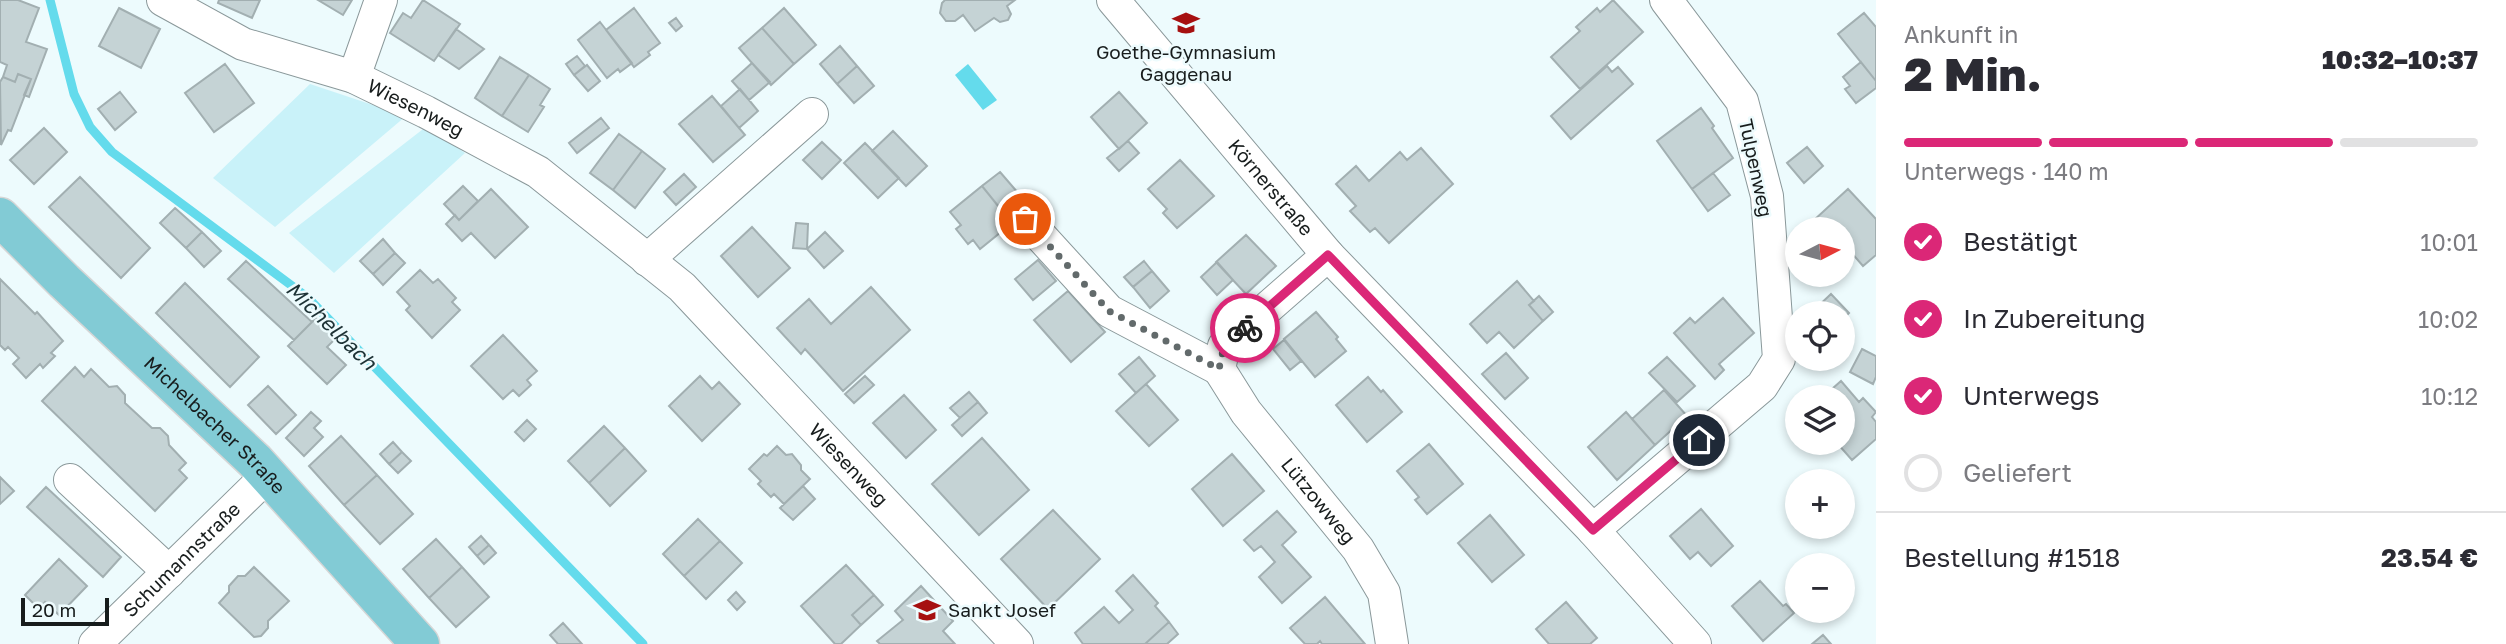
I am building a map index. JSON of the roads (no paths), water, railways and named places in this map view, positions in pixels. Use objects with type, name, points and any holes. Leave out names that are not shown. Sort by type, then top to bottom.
[{"type":"main road","name":"Michelbacher Straße","points":[[0,217],[268,475],[420,644]]},
{"type":"street","name":"Wiesenweg","points":[[163,0],[243,44],[354,77],[538,172],[682,287],[1017,644]]},
{"type":"street","points":[[354,77],[381,0]]},
{"type":"street","name":"Körnerstraße","points":[[1114,0],[1328,255],[1593,530],[1695,644]]},
{"type":"street","name":"Tulpenweg","points":[[1593,530],[1762,386],[1779,359],[1767,196],[1742,101],[1666,0]]},
{"type":"street","points":[[647,260],[812,114]]},
{"type":"street","points":[[1025,219],[1109,311],[1219,369],[1224,346],[1328,255]]},
{"type":"street","name":"Lützowweg","points":[[1219,369],[1246,412],[1358,549],[1384,593],[1392,644]]},
{"type":"street","name":"Schumannstraße","points":[[95,644],[268,475]]},
{"type":"street","points":[[70,480],[169,572]]},
{"type":"water","points":[[968,64],[997,100],[983,110],[955,75]]},
{"type":"waterway","name":"Michelbach","points":[[50,0],[74,94],[90,127],[112,152],[307,297],[643,644]]},
{"type":"place","name":"Goethe-Gymnasium Gaggenau","points":[[1186,23]]},
{"type":"place","name":"Sankt Josef","points":[[927,610]]}]
